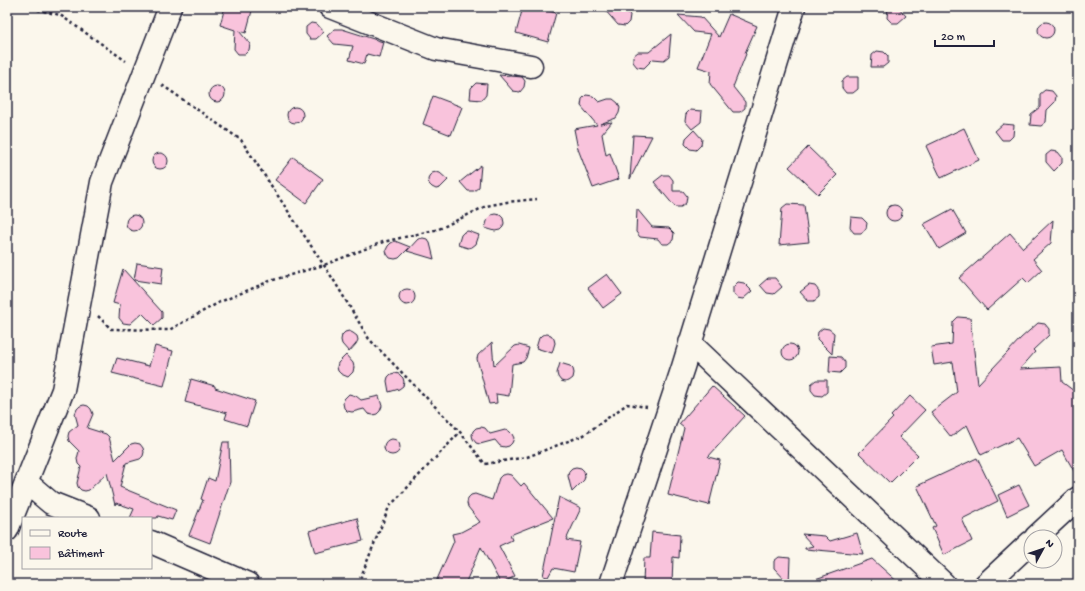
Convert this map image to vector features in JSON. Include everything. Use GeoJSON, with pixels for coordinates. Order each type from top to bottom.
{"type":"FeatureCollection","features":[{"type":"Feature","properties":{"kind":"street"},"geometry":{"type":"LineString","coordinates":[[7,530],[63,390],[102,182],[170,7]]}},
{"type":"Feature","properties":{"kind":"street"},"geometry":{"type":"LineString","coordinates":[[330,7],[436,49],[531,66]]}},
{"type":"Feature","properties":{"kind":"street"},"geometry":{"type":"LineString","coordinates":[[611,584],[669,410],[794,7]]}},
{"type":"Feature","properties":{"kind":"street"},"geometry":{"type":"LineString","coordinates":[[690,343],[944,584]]}},
{"type":"Feature","properties":{"kind":"street"},"geometry":{"type":"LineString","coordinates":[[26,482],[51,503],[87,517]]}},
{"type":"Feature","properties":{"kind":"street"},"geometry":{"type":"LineString","coordinates":[[1045,529],[1078,498]]}},
{"type":"Feature","properties":{"kind":"street"},"geometry":{"type":"LineString","coordinates":[[152,542],[248,584]]}},
{"type":"Feature","properties":{"kind":"street"},"geometry":{"type":"LineString","coordinates":[[986,584],[1023,549]]}},
{"type":"Feature","properties":{"kind":"path"},"geometry":{"type":"LineString","coordinates":[[26,7],[60,15],[241,140],[324,265],[369,339],[460,432],[485,464],[527,458],[584,434],[627,404],[669,410]]}},
{"type":"Feature","properties":{"kind":"path"},"geometry":{"type":"LineString","coordinates":[[80,299],[111,329],[169,330],[220,302],[270,281],[324,265],[383,242],[439,229],[486,206],[537,199]]}},
{"type":"Feature","properties":{"kind":"path"},"geometry":{"type":"LineString","coordinates":[[358,584],[390,507],[460,432]]}},
{"type":"Feature","properties":{"kind":"building"},"geometry":{"type":"Polygon","coordinates":[[[225,7],[253,7],[246,33],[239,31],[250,44],[249,50],[245,54],[238,54],[234,49],[235,30],[220,25],[225,7]]]}},
{"type":"Feature","properties":{"kind":"building"},"geometry":{"type":"Polygon","coordinates":[[[523,7],[535,7],[556,13],[548,42],[516,33],[523,7]]]}},
{"type":"Feature","properties":{"kind":"building"},"geometry":{"type":"Polygon","coordinates":[[[888,7],[899,8],[906,16],[898,23],[892,23],[887,18],[888,7]]]}},
{"type":"Feature","properties":{"kind":"building"},"geometry":{"type":"Polygon","coordinates":[[[604,9],[626,10],[630,15],[629,22],[625,26],[618,25],[604,9]]]}},
{"type":"Feature","properties":{"kind":"building"},"geometry":{"type":"Polygon","coordinates":[[[729,14],[757,26],[745,53],[746,54],[733,87],[745,102],[745,108],[740,112],[733,112],[710,84],[711,71],[698,67],[711,34],[694,32],[678,15],[701,17],[719,37],[729,14]]]}},
{"type":"Feature","properties":{"kind":"building"},"geometry":{"type":"Polygon","coordinates":[[[1046,22],[1052,24],[1054,30],[1052,36],[1046,38],[1040,36],[1038,30],[1040,24],[1046,22]]]}},
{"type":"Feature","properties":{"kind":"building"},"geometry":{"type":"Polygon","coordinates":[[[311,23],[317,24],[324,32],[316,39],[310,39],[306,34],[306,27],[311,23]]]}},
{"type":"Feature","properties":{"kind":"building"},"geometry":{"type":"Polygon","coordinates":[[[335,29],[342,29],[383,42],[379,57],[367,54],[364,64],[349,60],[353,46],[334,44],[327,36],[335,29]]]}},
{"type":"Feature","properties":{"kind":"building"},"geometry":{"type":"Polygon","coordinates":[[[671,34],[669,56],[664,60],[653,59],[644,68],[637,67],[633,62],[633,56],[638,52],[649,52],[671,34]]]}},
{"type":"Feature","properties":{"kind":"building"},"geometry":{"type":"Polygon","coordinates":[[[877,51],[884,52],[888,56],[888,63],[883,67],[871,67],[872,55],[877,51]]]}},
{"type":"Feature","properties":{"kind":"building"},"geometry":{"type":"Polygon","coordinates":[[[499,75],[522,77],[525,81],[524,87],[520,92],[513,91],[499,75]]]}},
{"type":"Feature","properties":{"kind":"building"},"geometry":{"type":"Polygon","coordinates":[[[847,77],[858,77],[858,89],[853,93],[846,93],[842,88],[842,81],[847,77]]]}},
{"type":"Feature","properties":{"kind":"building"},"geometry":{"type":"Polygon","coordinates":[[[476,83],[487,84],[486,95],[482,100],[470,99],[471,88],[476,83]]]}},
{"type":"Feature","properties":{"kind":"building"},"geometry":{"type":"Polygon","coordinates":[[[217,86],[223,88],[225,94],[223,100],[217,102],[211,100],[209,94],[211,88],[217,86]]]}},
{"type":"Feature","properties":{"kind":"building"},"geometry":{"type":"Polygon","coordinates":[[[1045,90],[1052,91],[1056,96],[1055,102],[1047,110],[1046,122],[1041,126],[1030,125],[1031,114],[1040,107],[1040,94],[1045,90]]]}},
{"type":"Feature","properties":{"kind":"building"},"geometry":{"type":"Polygon","coordinates":[[[586,95],[593,96],[599,102],[613,99],[618,103],[620,108],[616,118],[600,124],[612,122],[602,134],[606,155],[610,153],[619,179],[593,188],[578,149],[574,129],[597,125],[581,106],[582,99],[586,95]]]}},
{"type":"Feature","properties":{"kind":"building"},"geometry":{"type":"Polygon","coordinates":[[[433,96],[462,107],[451,135],[423,124],[433,96]]]}},
{"type":"Feature","properties":{"kind":"building"},"geometry":{"type":"Polygon","coordinates":[[[295,107],[301,109],[303,115],[301,121],[295,123],[289,121],[287,115],[289,109],[295,107]]]}},
{"type":"Feature","properties":{"kind":"building"},"geometry":{"type":"Polygon","coordinates":[[[690,110],[702,111],[701,122],[692,129],[685,121],[686,114],[690,110]]]}},
{"type":"Feature","properties":{"kind":"building"},"geometry":{"type":"Polygon","coordinates":[[[1003,124],[1014,125],[1013,136],[1009,140],[1002,140],[995,131],[1003,124]]]}},
{"type":"Feature","properties":{"kind":"building"},"geometry":{"type":"Polygon","coordinates":[[[964,128],[979,160],[941,178],[926,146],[964,128]]]}},
{"type":"Feature","properties":{"kind":"building"},"geometry":{"type":"Polygon","coordinates":[[[694,130],[702,139],[701,145],[696,150],[690,149],[685,144],[686,138],[694,130]]]}},
{"type":"Feature","properties":{"kind":"building"},"geometry":{"type":"Polygon","coordinates":[[[633,135],[652,136],[630,179],[633,135]]]}},
{"type":"Feature","properties":{"kind":"building"},"geometry":{"type":"Polygon","coordinates":[[[808,147],[837,175],[818,194],[789,167],[808,147]]]}},
{"type":"Feature","properties":{"kind":"building"},"geometry":{"type":"Polygon","coordinates":[[[1051,151],[1058,152],[1062,157],[1062,163],[1054,171],[1046,162],[1046,155],[1051,151]]]}},
{"type":"Feature","properties":{"kind":"building"},"geometry":{"type":"Polygon","coordinates":[[[160,153],[166,155],[168,161],[166,167],[160,169],[154,167],[152,161],[154,155],[160,153]]]}},
{"type":"Feature","properties":{"kind":"building"},"geometry":{"type":"Polygon","coordinates":[[[293,157],[323,179],[306,203],[275,180],[293,157]]]}},
{"type":"Feature","properties":{"kind":"building"},"geometry":{"type":"Polygon","coordinates":[[[481,165],[479,187],[474,191],[468,191],[460,182],[481,165]]]}},
{"type":"Feature","properties":{"kind":"building"},"geometry":{"type":"Polygon","coordinates":[[[432,173],[440,173],[448,180],[440,188],[436,189],[429,184],[428,180],[432,173]]]}},
{"type":"Feature","properties":{"kind":"building"},"geometry":{"type":"Polygon","coordinates":[[[663,175],[669,175],[673,180],[673,191],[683,191],[687,196],[686,203],[681,207],[675,207],[654,182],[663,175]]]}},
{"type":"Feature","properties":{"kind":"building"},"geometry":{"type":"Polygon","coordinates":[[[787,204],[804,205],[809,242],[779,245],[782,208],[787,204]]]}},
{"type":"Feature","properties":{"kind":"building"},"geometry":{"type":"Polygon","coordinates":[[[894,205],[900,207],[902,213],[900,219],[894,221],[888,219],[886,213],[888,207],[894,205]]]}},
{"type":"Feature","properties":{"kind":"building"},"geometry":{"type":"Polygon","coordinates":[[[637,209],[652,227],[669,228],[674,233],[673,240],[668,244],[662,244],[658,239],[640,237],[636,232],[637,209]]]}},
{"type":"Feature","properties":{"kind":"building"},"geometry":{"type":"Polygon","coordinates":[[[952,209],[966,233],[939,249],[924,224],[952,209]]]}},
{"type":"Feature","properties":{"kind":"building"},"geometry":{"type":"Polygon","coordinates":[[[495,214],[500,215],[503,218],[503,227],[500,230],[495,231],[485,228],[488,218],[495,214]]]}},
{"type":"Feature","properties":{"kind":"building"},"geometry":{"type":"Polygon","coordinates":[[[134,215],[140,217],[142,223],[140,229],[134,231],[128,229],[126,223],[128,217],[134,215]]]}},
{"type":"Feature","properties":{"kind":"building"},"geometry":{"type":"Polygon","coordinates":[[[851,217],[862,218],[867,223],[866,229],[861,233],[854,233],[850,228],[851,217]]]}},
{"type":"Feature","properties":{"kind":"building"},"geometry":{"type":"Polygon","coordinates":[[[1053,220],[1051,243],[1033,259],[1042,270],[1028,283],[1023,278],[987,310],[959,278],[1010,233],[1023,248],[1053,220]]]}},
{"type":"Feature","properties":{"kind":"building"},"geometry":{"type":"Polygon","coordinates":[[[468,231],[479,235],[476,244],[468,248],[458,245],[461,235],[468,231]]]}},
{"type":"Feature","properties":{"kind":"building"},"geometry":{"type":"Polygon","coordinates":[[[418,239],[427,239],[430,243],[434,259],[407,251],[418,239]]]}},
{"type":"Feature","properties":{"kind":"building"},"geometry":{"type":"Polygon","coordinates":[[[395,241],[410,247],[399,258],[395,259],[390,258],[386,250],[391,243],[395,241]]]}},
{"type":"Feature","properties":{"kind":"building"},"geometry":{"type":"Polygon","coordinates":[[[137,263],[163,267],[161,284],[134,280],[137,263]]]}},
{"type":"Feature","properties":{"kind":"building"},"geometry":{"type":"Polygon","coordinates":[[[123,269],[162,312],[162,318],[154,325],[142,313],[130,324],[123,323],[119,318],[120,305],[113,303],[123,269]]]}},
{"type":"Feature","properties":{"kind":"building"},"geometry":{"type":"Polygon","coordinates":[[[607,274],[622,294],[603,308],[588,288],[607,274]]]}},
{"type":"Feature","properties":{"kind":"building"},"geometry":{"type":"Polygon","coordinates":[[[768,278],[775,278],[782,287],[774,294],[767,293],[760,285],[768,278]]]}},
{"type":"Feature","properties":{"kind":"building"},"geometry":{"type":"Polygon","coordinates":[[[738,282],[744,283],[752,291],[743,299],[737,298],[733,293],[733,287],[738,282]]]}},
{"type":"Feature","properties":{"kind":"building"},"geometry":{"type":"Polygon","coordinates":[[[809,285],[815,286],[819,291],[819,297],[814,301],[808,301],[800,292],[809,285]]]}},
{"type":"Feature","properties":{"kind":"building"},"geometry":{"type":"Polygon","coordinates":[[[404,289],[410,289],[415,294],[413,303],[410,305],[404,305],[399,300],[399,294],[404,289]]]}},
{"type":"Feature","properties":{"kind":"building"},"geometry":{"type":"Polygon","coordinates":[[[958,317],[970,318],[978,384],[1021,338],[1038,323],[1045,324],[1049,329],[1049,335],[1033,350],[1035,352],[1020,369],[1061,367],[1062,382],[1078,394],[1078,478],[1062,450],[1034,466],[1017,438],[981,455],[967,425],[951,437],[931,412],[957,392],[953,362],[934,365],[931,347],[952,344],[953,322],[958,317]]]}},
{"type":"Feature","properties":{"kind":"building"},"geometry":{"type":"Polygon","coordinates":[[[823,328],[829,329],[834,333],[832,354],[817,339],[818,332],[823,328]]]}},
{"type":"Feature","properties":{"kind":"building"},"geometry":{"type":"Polygon","coordinates":[[[349,331],[357,336],[358,340],[349,352],[342,344],[341,340],[342,335],[349,331]]]}},
{"type":"Feature","properties":{"kind":"building"},"geometry":{"type":"Polygon","coordinates":[[[542,335],[551,335],[554,339],[555,343],[552,353],[536,348],[539,338],[542,335]]]}},
{"type":"Feature","properties":{"kind":"building"},"geometry":{"type":"Polygon","coordinates":[[[492,342],[494,366],[515,346],[519,345],[529,348],[523,362],[512,364],[509,396],[496,394],[497,403],[489,404],[477,359],[478,355],[492,342]]]}},
{"type":"Feature","properties":{"kind":"building"},"geometry":{"type":"Polygon","coordinates":[[[790,344],[796,346],[798,352],[796,358],[790,360],[784,358],[782,352],[784,346],[790,344]]]}},
{"type":"Feature","properties":{"kind":"building"},"geometry":{"type":"Polygon","coordinates":[[[155,346],[173,351],[164,386],[112,373],[117,358],[149,366],[155,346]]]}},
{"type":"Feature","properties":{"kind":"building"},"geometry":{"type":"Polygon","coordinates":[[[346,355],[353,363],[354,367],[353,372],[348,377],[341,374],[337,367],[338,363],[346,355]]]}},
{"type":"Feature","properties":{"kind":"building"},"geometry":{"type":"Polygon","coordinates":[[[830,356],[841,357],[845,362],[845,368],[840,373],[829,372],[830,356]]]}},
{"type":"Feature","properties":{"kind":"building"},"geometry":{"type":"Polygon","coordinates":[[[560,363],[570,366],[573,369],[573,378],[569,381],[561,381],[558,377],[557,373],[560,363]]]}},
{"type":"Feature","properties":{"kind":"building"},"geometry":{"type":"Polygon","coordinates":[[[395,373],[399,374],[403,378],[403,386],[389,392],[387,381],[388,377],[395,373]]]}},
{"type":"Feature","properties":{"kind":"building"},"geometry":{"type":"Polygon","coordinates":[[[191,379],[255,401],[247,426],[225,419],[227,413],[185,402],[191,379]]]}},
{"type":"Feature","properties":{"kind":"building"},"geometry":{"type":"Polygon","coordinates":[[[816,380],[827,380],[827,392],[822,396],[815,395],[811,390],[811,384],[816,380]]]}},
{"type":"Feature","properties":{"kind":"building"},"geometry":{"type":"Polygon","coordinates":[[[712,386],[745,416],[708,457],[720,460],[709,505],[668,495],[684,428],[679,424],[712,386]]]}},
{"type":"Feature","properties":{"kind":"building"},"geometry":{"type":"Polygon","coordinates":[[[349,394],[356,396],[361,400],[379,396],[382,406],[380,411],[373,415],[368,414],[364,409],[352,412],[347,411],[344,408],[343,403],[344,399],[349,394]]]}},
{"type":"Feature","properties":{"kind":"building"},"geometry":{"type":"Polygon","coordinates":[[[910,396],[925,410],[899,437],[918,455],[890,483],[859,453],[893,418],[891,416],[910,396]]]}},
{"type":"Feature","properties":{"kind":"building"},"geometry":{"type":"Polygon","coordinates":[[[80,406],[88,406],[91,409],[93,414],[87,428],[106,434],[109,437],[115,460],[131,444],[140,444],[144,452],[143,456],[140,459],[126,463],[120,487],[176,510],[172,520],[158,516],[157,518],[130,517],[134,509],[116,503],[115,505],[107,473],[89,490],[81,490],[78,487],[77,483],[81,467],[78,464],[77,459],[79,451],[69,441],[68,436],[69,432],[78,425],[75,414],[80,406]]]}},
{"type":"Feature","properties":{"kind":"building"},"geometry":{"type":"Polygon","coordinates":[[[476,428],[485,428],[490,434],[505,430],[509,431],[514,438],[512,443],[505,447],[500,446],[495,440],[480,444],[476,443],[472,435],[473,431],[476,428]]]}},
{"type":"Feature","properties":{"kind":"building"},"geometry":{"type":"Polygon","coordinates":[[[389,439],[395,439],[400,444],[398,453],[395,455],[389,455],[384,450],[384,444],[389,439]]]}},
{"type":"Feature","properties":{"kind":"building"},"geometry":{"type":"Polygon","coordinates":[[[223,442],[229,442],[230,482],[210,543],[189,535],[203,500],[201,499],[208,478],[215,481],[223,442]]]}},
{"type":"Feature","properties":{"kind":"building"},"geometry":{"type":"Polygon","coordinates":[[[977,458],[998,501],[962,519],[972,541],[944,555],[932,528],[936,526],[917,486],[977,458]]]}},
{"type":"Feature","properties":{"kind":"building"},"geometry":{"type":"Polygon","coordinates":[[[576,467],[581,468],[584,471],[585,476],[584,480],[572,492],[568,476],[569,471],[576,467]]]}},
{"type":"Feature","properties":{"kind":"building"},"geometry":{"type":"Polygon","coordinates":[[[502,475],[511,475],[521,486],[524,483],[553,518],[510,535],[512,540],[499,546],[515,576],[501,584],[481,547],[465,584],[435,584],[454,541],[452,534],[461,532],[480,522],[468,507],[468,498],[475,494],[492,500],[499,478],[502,475]]]}},
{"type":"Feature","properties":{"kind":"building"},"geometry":{"type":"Polygon","coordinates":[[[1019,485],[1029,505],[1007,516],[998,495],[1019,485]]]}},
{"type":"Feature","properties":{"kind":"building"},"geometry":{"type":"Polygon","coordinates":[[[559,497],[581,508],[566,540],[580,542],[574,572],[553,568],[548,577],[543,576],[559,497]]]}},
{"type":"Feature","properties":{"kind":"building"},"geometry":{"type":"Polygon","coordinates":[[[357,518],[363,541],[315,553],[309,531],[357,518]]]}},
{"type":"Feature","properties":{"kind":"building"},"geometry":{"type":"Polygon","coordinates":[[[652,532],[680,535],[679,558],[673,557],[672,584],[643,584],[644,558],[650,558],[652,532]]]}},
{"type":"Feature","properties":{"kind":"building"},"geometry":{"type":"Polygon","coordinates":[[[857,533],[863,554],[805,549],[813,546],[802,534],[825,536],[830,541],[857,533]]]}},
{"type":"Feature","properties":{"kind":"building"},"geometry":{"type":"Polygon","coordinates":[[[779,557],[790,558],[789,584],[774,568],[774,561],[779,557]]]}},
{"type":"Feature","properties":{"kind":"building"},"geometry":{"type":"Polygon","coordinates":[[[872,559],[900,584],[808,584],[807,582],[872,559]]]}}]}
